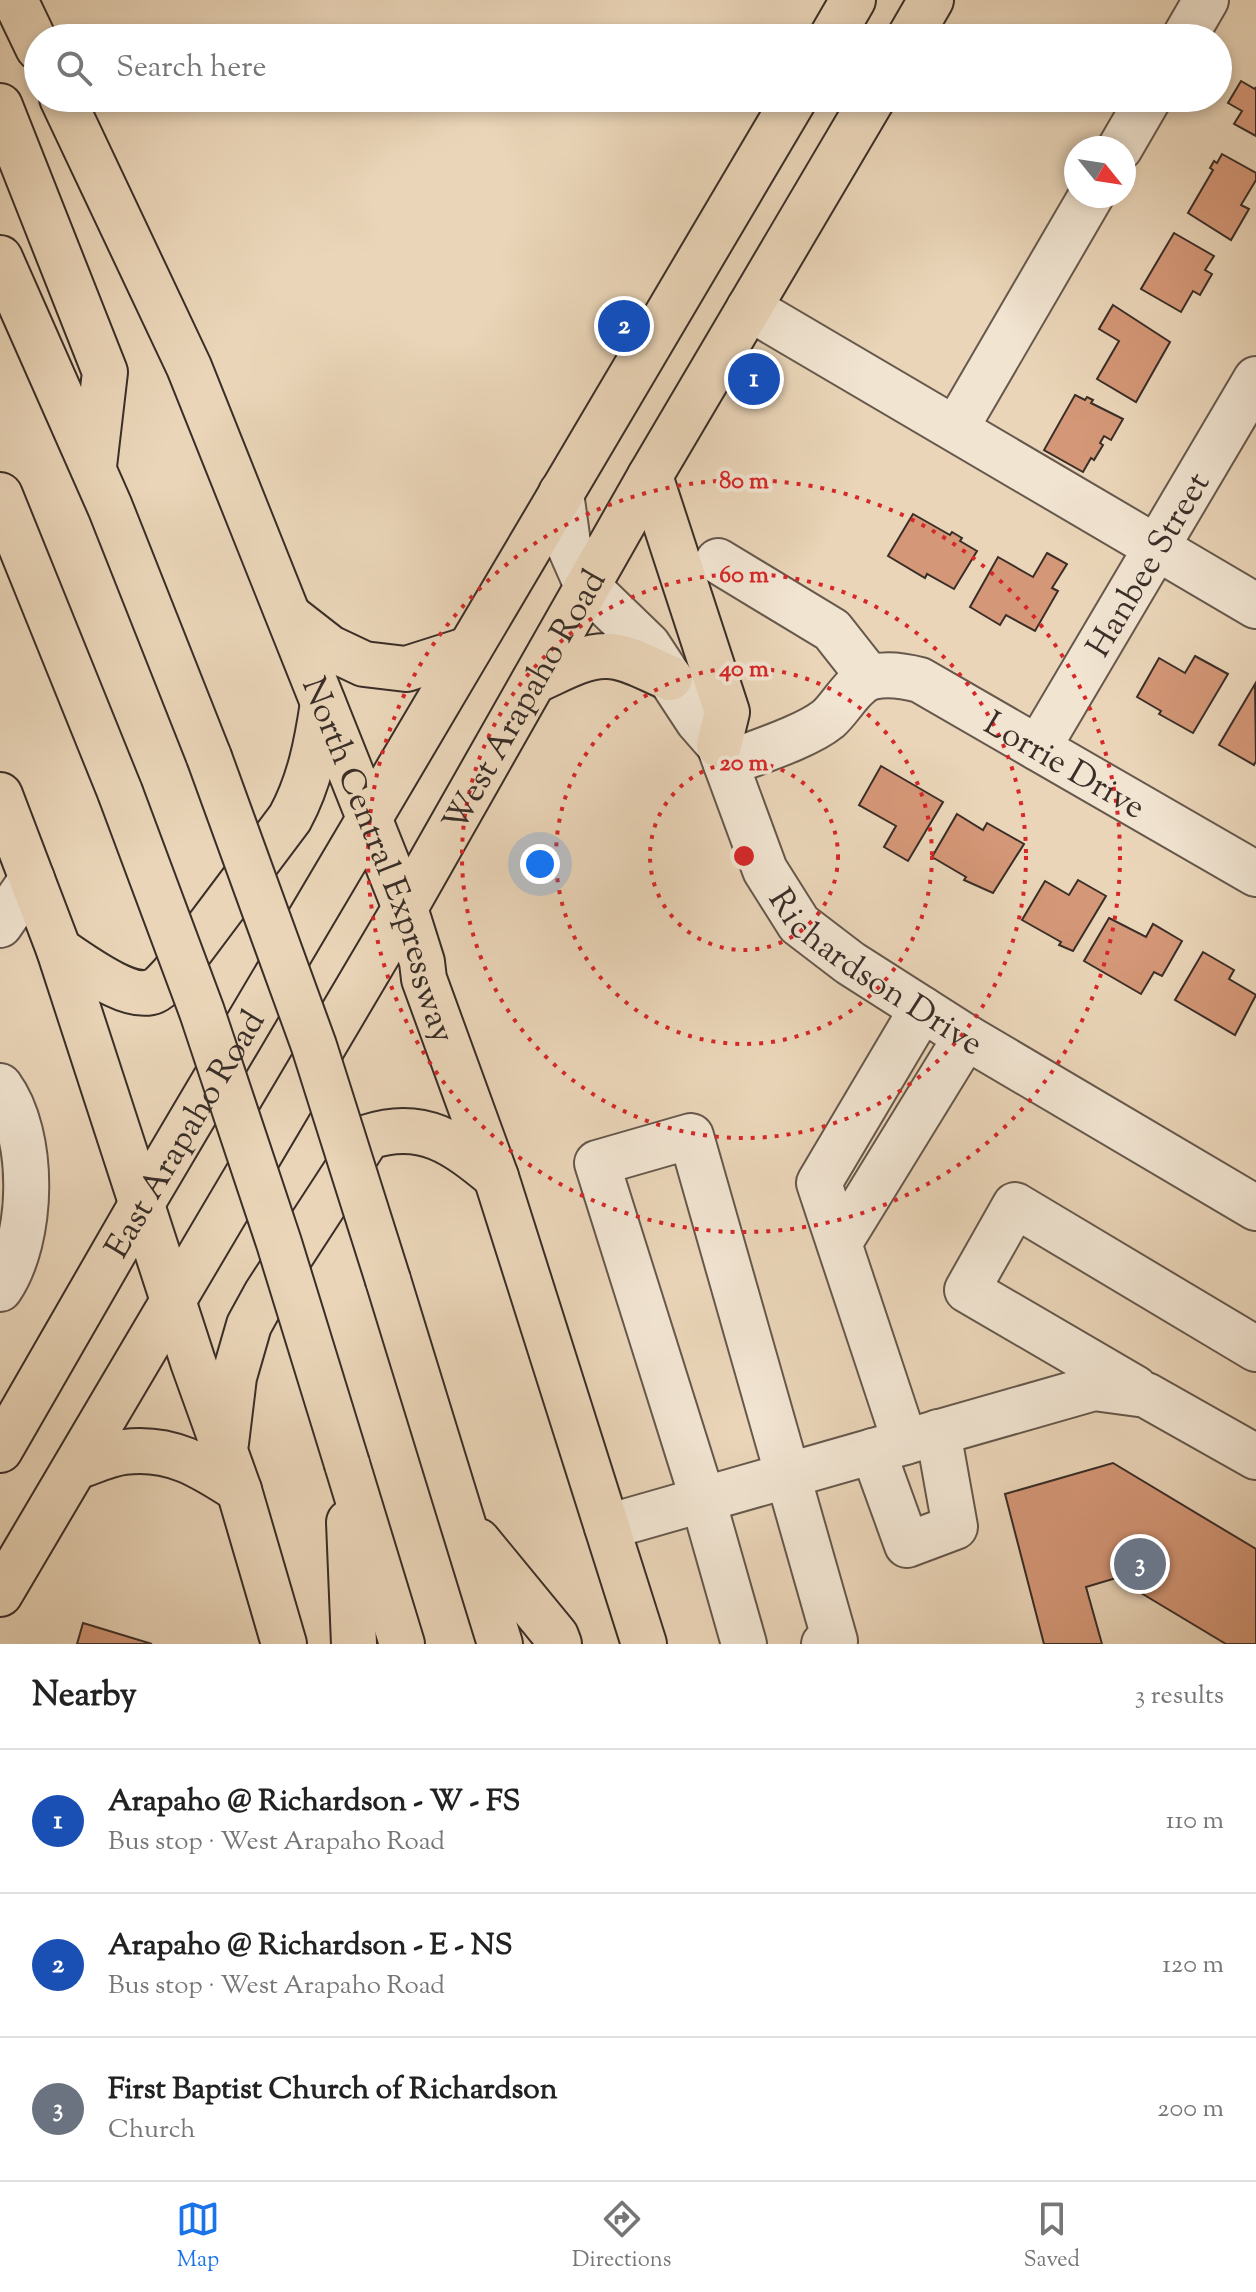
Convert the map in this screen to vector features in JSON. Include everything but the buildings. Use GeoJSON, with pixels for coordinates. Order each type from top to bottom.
{"type":"FeatureCollection","features":[{"type":"Feature","properties":{"kind":"main road"},"geometry":{"type":"LineString","coordinates":[[15,0],[26,24]]}},
{"type":"Feature","properties":{"kind":"main road"},"geometry":{"type":"LineString","coordinates":[[839,24],[853,0]]}},
{"type":"Feature","properties":{"kind":"main road"},"geometry":{"type":"LineString","coordinates":[[917,24],[931,0]]}},
{"type":"Feature","properties":{"kind":"main road"},"geometry":{"type":"LineString","coordinates":[[0,106],[105,372],[93,469]]}},
{"type":"Feature","properties":{"kind":"main road","name":"North Central Expressway"},"geometry":{"type":"LineString","coordinates":[[69,112],[189,367],[405,908],[422,962],[424,979],[496,1177],[644,1644]]}},
{"type":"Feature","properties":{"kind":"main road","name":"West Arapaho Road"},"geometry":{"type":"LineString","coordinates":[[369,819],[787,112]]}},
{"type":"Feature","properties":{"kind":"main road","name":"West Arapaho Road"},"geometry":{"type":"LineString","coordinates":[[174,1303],[405,908],[650,476],[865,112]]}},
{"type":"Feature","properties":{"kind":"main road"},"geometry":{"type":"LineString","coordinates":[[0,258],[93,469],[209,757],[314,1046],[500,1644]]}},
{"type":"Feature","properties":{"kind":"main road"},"geometry":{"type":"LineString","coordinates":[[650,476],[727,712],[723,755]]}},
{"type":"Feature","properties":{"kind":"main road"},"geometry":{"type":"LineString","coordinates":[[0,495],[120,792],[202,1012],[279,1243],[402,1644]]}},
{"type":"Feature","properties":{"kind":"main road"},"geometry":{"type":"LineString","coordinates":[[288,615],[330,648],[364,664],[406,669],[469,649]]}},
{"type":"Feature","properties":{"kind":"main road"},"geometry":{"type":"LineString","coordinates":[[534,681],[581,661],[605,656],[625,660],[670,678]]}},
{"type":"Feature","properties":{"kind":"main road"},"geometry":{"type":"LineString","coordinates":[[59,950],[124,989],[140,994],[156,991],[173,974],[290,818],[301,798],[315,754],[323,703]]}},
{"type":"Feature","properties":{"kind":"main road"},"geometry":{"type":"LineString","coordinates":[[0,795],[59,950],[141,1205],[232,1470],[284,1644]]}},
{"type":"Feature","properties":{"kind":"main road","name":"East Arapaho Road"},"geometry":{"type":"LineString","coordinates":[[0,1450],[369,819]]}},
{"type":"Feature","properties":{"kind":"main road"},"geometry":{"type":"LineString","coordinates":[[232,1470],[234,1377],[249,1325],[368,1137],[386,1131],[433,1135],[465,1152],[496,1177]]}},
{"type":"Feature","properties":{"kind":"main road"},"geometry":{"type":"LineString","coordinates":[[0,1594],[174,1303]]}},
{"type":"Feature","properties":{"kind":"main road"},"geometry":{"type":"LineString","coordinates":[[76,1467],[123,1452],[161,1452],[232,1470]]}},
{"type":"Feature","properties":{"kind":"main road"},"geometry":{"type":"LineString","coordinates":[[347,1464],[354,1644]]}},
{"type":"Feature","properties":{"kind":"main road"},"geometry":{"type":"LineString","coordinates":[[464,1524],[556,1636],[559,1644]]}},
{"type":"Feature","properties":{"kind":"street"},"geometry":{"type":"LineString","coordinates":[[1192,24],[1206,0]]}},
{"type":"Feature","properties":{"kind":"street"},"geometry":{"type":"LineString","coordinates":[[1127,136],[1141,112]]}},
{"type":"Feature","properties":{"kind":"street"},"geometry":{"type":"LineString","coordinates":[[956,428],[1084,208]]}},
{"type":"Feature","properties":{"kind":"street"},"geometry":{"type":"LineString","coordinates":[[749,308],[1256,606]]}},
{"type":"Feature","properties":{"kind":"street","name":"Hanbee Street"},"geometry":{"type":"LineString","coordinates":[[1038,748],[1256,379]]}},
{"type":"Feature","properties":{"kind":"street","name":"Richardson Drive"},"geometry":{"type":"LineString","coordinates":[[561,493],[568,543],[587,586],[648,645],[723,755],[765,870],[799,924],[850,963],[966,1037],[1256,1208]]}},
{"type":"Feature","properties":{"kind":"street"},"geometry":{"type":"LineString","coordinates":[[718,561],[832,630],[869,677],[827,720],[787,741],[723,755]]}},
{"type":"Feature","properties":{"kind":"street","name":"Lorrie Drive"},"geometry":{"type":"LineString","coordinates":[[869,677],[901,674],[920,680],[1256,874]]}},
{"type":"Feature","properties":{"kind":"street"},"geometry":{"type":"LineString","coordinates":[[0,925],[32,879]]}},
{"type":"Feature","properties":{"kind":"street"},"geometry":{"type":"LineString","coordinates":[[905,1442],[819,1183],[922,1009]]}},
{"type":"Feature","properties":{"kind":"street"},"geometry":{"type":"LineString","coordinates":[[840,1242],[966,1037]]}},
{"type":"Feature","properties":{"kind":"street"},"geometry":{"type":"LineString","coordinates":[[0,1086],[11,1101],[25,1154],[26,1183],[17,1259],[0,1289]]}},
{"type":"Feature","properties":{"kind":"street"},"geometry":{"type":"LineString","coordinates":[[744,1644],[703,1500],[597,1163],[691,1136],[835,1641],[824,1644]]}},
{"type":"Feature","properties":{"kind":"street"},"geometry":{"type":"LineString","coordinates":[[1256,1349],[1015,1205],[967,1290],[1256,1457]]}},
{"type":"Feature","properties":{"kind":"street"},"geometry":{"type":"LineString","coordinates":[[607,1527],[1094,1388],[1146,1395]]}},
{"type":"Feature","properties":{"kind":"place","name":"Arapaho @ Richardson - E - NS"},"geometry":{"type":"Point","coordinates":[624,326]}},
{"type":"Feature","properties":{"kind":"place","name":"Arapaho @ Richardson - W - FS"},"geometry":{"type":"Point","coordinates":[754,379]}},
{"type":"Feature","properties":{"kind":"place","name":"First Baptist Church of Richardson"},"geometry":{"type":"Point","coordinates":[1140,1564]}}]}
